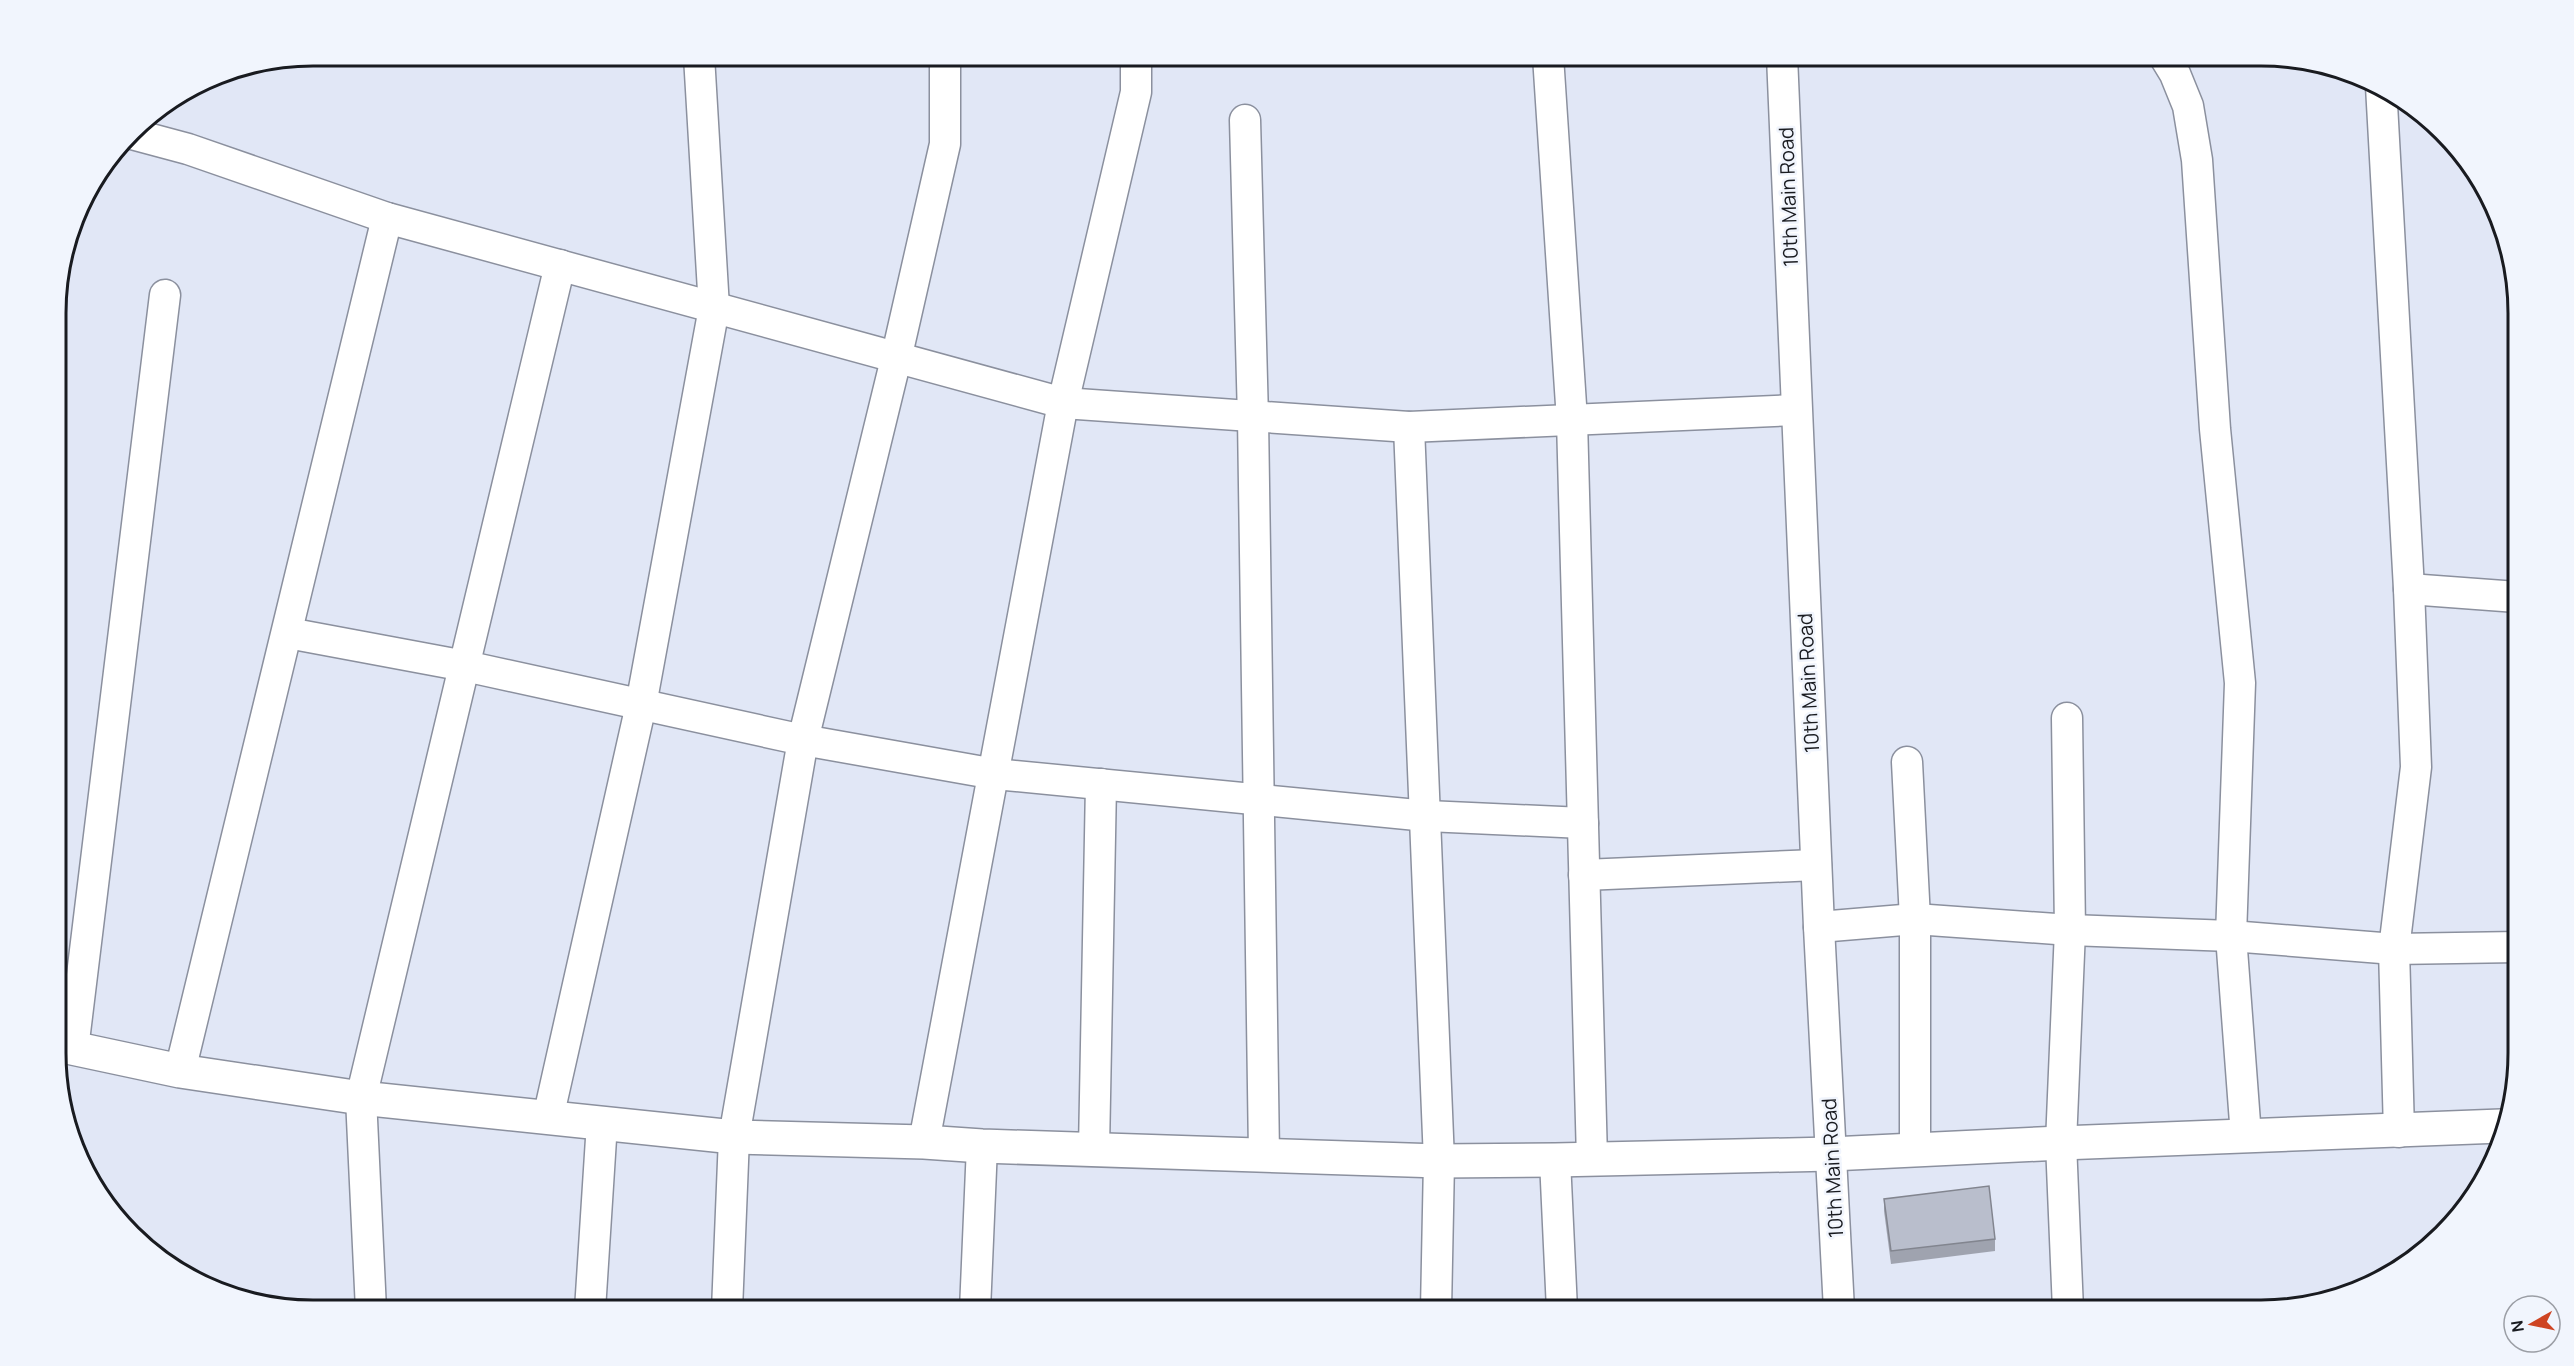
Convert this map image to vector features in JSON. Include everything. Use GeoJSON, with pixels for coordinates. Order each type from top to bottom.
{"type":"FeatureCollection","features":[{"type":"Feature","properties":{"kind":"street"},"geometry":{"type":"LineString","coordinates":[[548,1118],[641,705],[714,308],[700,66]]}},
{"type":"Feature","properties":{"kind":"street"},"geometry":{"type":"LineString","coordinates":[[727,1300],[734,1137],[803,741],[896,359],[945,144],[945,66]]}},
{"type":"Feature","properties":{"kind":"street"},"geometry":{"type":"LineString","coordinates":[[924,1142],[1063,403],[1136,92],[1136,66]]}},
{"type":"Feature","properties":{"kind":"street"},"geometry":{"type":"LineString","coordinates":[[1549,66],[1572,420],[1592,1159]]}},
{"type":"Feature","properties":{"kind":"street","name":"10th Main Road"},"geometry":{"type":"LineString","coordinates":[[1782,66],[1816,865],[1838,1300]]}},
{"type":"Feature","properties":{"kind":"street"},"geometry":{"type":"LineString","coordinates":[[2170,66],[2188,106],[2197,160],[2215,429],[2240,683],[2231,936],[2246,1136]]}},
{"type":"Feature","properties":{"kind":"street"},"geometry":{"type":"LineString","coordinates":[[2382,97],[2409,589],[2416,767],[2394,949],[2399,1132]]}},
{"type":"Feature","properties":{"kind":"street"},"geometry":{"type":"LineString","coordinates":[[1245,120],[1253,418],[1264,1154]]}},
{"type":"Feature","properties":{"kind":"street"},"geometry":{"type":"LineString","coordinates":[[140,136],[188,149],[387,218],[1063,403],[1253,418],[1409,427],[1796,410]]}},
{"type":"Feature","properties":{"kind":"street"},"geometry":{"type":"LineString","coordinates":[[180,1071],[387,218]]}},
{"type":"Feature","properties":{"kind":"street"},"geometry":{"type":"LineString","coordinates":[[370,1300],[361,1098],[560,265]]}},
{"type":"Feature","properties":{"kind":"street"},"geometry":{"type":"LineString","coordinates":[[66,1039],[165,295]]}},
{"type":"Feature","properties":{"kind":"street"},"geometry":{"type":"LineString","coordinates":[[1409,427],[1427,816],[1439,1161],[1436,1300]]}},
{"type":"Feature","properties":{"kind":"street"},"geometry":{"type":"LineString","coordinates":[[2409,589],[2508,596]]}},
{"type":"Feature","properties":{"kind":"street"},"geometry":{"type":"LineString","coordinates":[[288,633],[465,666],[803,741],[995,774],[1427,816],[1582,823]]}},
{"type":"Feature","properties":{"kind":"street"},"geometry":{"type":"LineString","coordinates":[[2067,718],[2070,930],[2061,1143],[2068,1300]]}},
{"type":"Feature","properties":{"kind":"street"},"geometry":{"type":"LineString","coordinates":[[1907,762],[1915,920],[1915,1149]]}},
{"type":"Feature","properties":{"kind":"street"},"geometry":{"type":"LineString","coordinates":[[1094,1149],[1101,784]]}},
{"type":"Feature","properties":{"kind":"street"},"geometry":{"type":"LineString","coordinates":[[1584,875],[1816,865]]}},
{"type":"Feature","properties":{"kind":"street"},"geometry":{"type":"LineString","coordinates":[[1819,927],[1915,920],[2070,930],[2231,936],[2394,949],[2508,947]]}},
{"type":"Feature","properties":{"kind":"street"},"geometry":{"type":"LineString","coordinates":[[66,1047],[180,1071],[361,1098],[734,1137],[1439,1161],[1831,1154],[2497,1126]]}},
{"type":"Feature","properties":{"kind":"street"},"geometry":{"type":"LineString","coordinates":[[591,1300],[602,1124]]}},
{"type":"Feature","properties":{"kind":"street"},"geometry":{"type":"LineString","coordinates":[[975,1300],[982,1146]]}},
{"type":"Feature","properties":{"kind":"street"},"geometry":{"type":"LineString","coordinates":[[1555,1160],[1562,1300]]}},
{"type":"Feature","properties":{"kind":"building"},"geometry":{"type":"Polygon","coordinates":[[[1989,1186],[1995,1239],[1891,1251],[1884,1199],[1989,1186]]]}}]}
